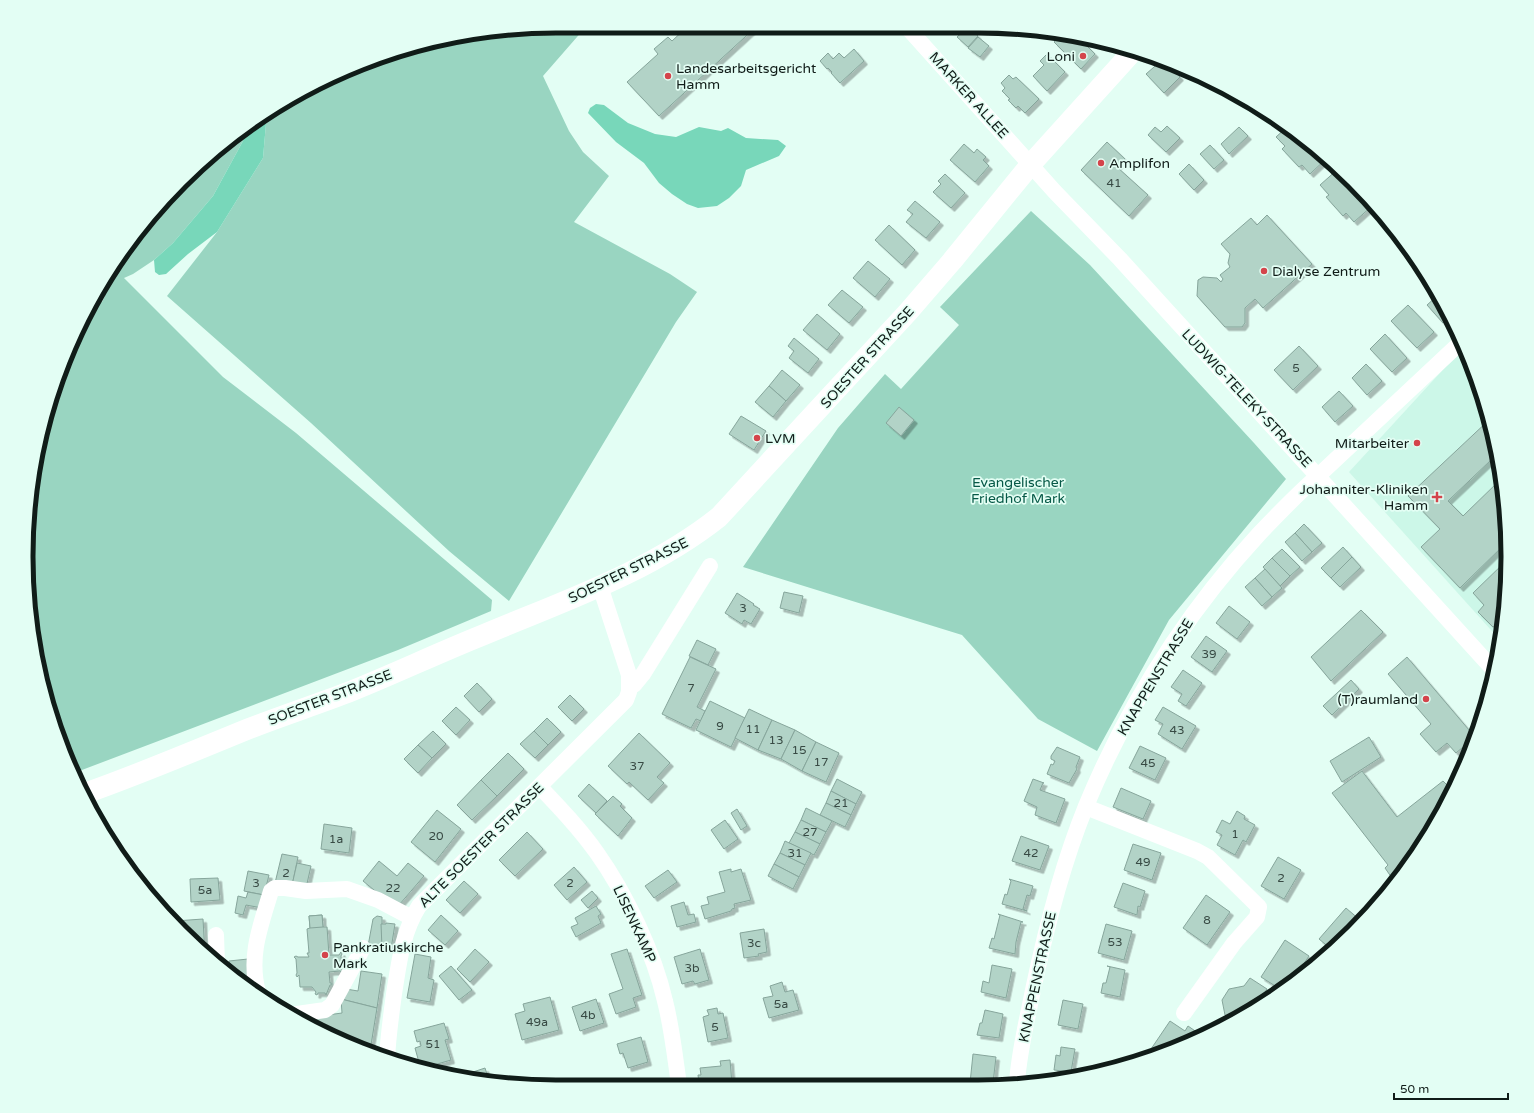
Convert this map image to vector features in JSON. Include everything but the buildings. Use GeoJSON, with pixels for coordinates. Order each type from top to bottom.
{"type":"FeatureCollection","features":[{"type":"Feature","properties":{"kind":"main road","name":"SOESTER STRASSE"},"geometry":{"type":"LineString","coordinates":[[89,792],[251,728],[350,692],[600,586],[668,553],[698,534],[719,517],[912,307],[952,261],[1031,164],[1129,56]]}},
{"type":"Feature","properties":{"kind":"street","name":"MARKER ALLEE"},"geometry":{"type":"LineString","coordinates":[[912,33],[1031,164]]}},
{"type":"Feature","properties":{"kind":"street","name":"LUDWIG-TELEKY-STRASSE"},"geometry":{"type":"LineString","coordinates":[[1031,164],[1055,192],[1120,259],[1490,665]]}},
{"type":"Feature","properties":{"kind":"street","name":"KNAPPENSTRASSE"},"geometry":{"type":"LineString","coordinates":[[1017,1079],[1018,1066],[1050,914],[1086,807],[1107,760],[1141,696],[1182,629],[1234,561],[1298,493],[1457,346]]}},
{"type":"Feature","properties":{"kind":"street","name":"ALTE SOESTER STRASSE"},"geometry":{"type":"LineString","coordinates":[[387,1052],[400,956],[405,935],[419,906],[626,700],[630,685],[634,684],[644,674],[710,566]]}},
{"type":"Feature","properties":{"kind":"street"},"geometry":{"type":"LineString","coordinates":[[600,586],[629,675],[630,685]]}},
{"type":"Feature","properties":{"kind":"street","name":"LISENKAMP"},"geometry":{"type":"LineString","coordinates":[[540,786],[574,823],[622,892],[651,955],[665,1001],[678,1080]]}},
{"type":"Feature","properties":{"kind":"street"},"geometry":{"type":"LineString","coordinates":[[1086,807],[1197,851],[1208,857],[1259,906],[1257,917],[1234,942],[1184,1013]]}},
{"type":"Feature","properties":{"kind":"street"},"geometry":{"type":"LineString","coordinates":[[257,986],[254,958],[256,938],[271,891],[275,888],[306,891],[347,889],[378,900],[412,918]]}},
{"type":"Feature","properties":{"kind":"street"},"geometry":{"type":"LineString","coordinates":[[216,935],[217,955]]}},
{"type":"Feature","properties":{"kind":"street"},"geometry":{"type":"LineString","coordinates":[[301,1013],[325,1010],[332,1006],[363,948]]}},
{"type":"Feature","properties":{"kind":"shaded area"},"geometry":{"type":"Polygon","coordinates":[[[596,104],[604,105],[628,123],[655,134],[676,137],[699,127],[721,131],[728,128],[746,138],[778,140],[786,146],[779,156],[746,170],[741,186],[729,198],[717,206],[698,208],[687,204],[672,194],[659,183],[644,163],[616,142],[588,113],[590,108],[596,104]]]}},
{"type":"Feature","properties":{"kind":"shaded area"},"geometry":{"type":"Polygon","coordinates":[[[266,121],[263,158],[217,232],[188,254],[166,274],[159,275],[155,272],[154,260],[173,243],[213,196],[243,141],[243,137],[266,121]]]}},
{"type":"Feature","properties":{"kind":"shaded area","name":"Johanniter-Kliniken Hamm"},"geometry":{"type":"Polygon","coordinates":[[[1459,352],[1473,388],[1483,421],[1497,488],[1501,556],[1500,591],[1495,635],[1349,472],[1459,352]]]}},
{"type":"Feature","properties":{"kind":"green space"},"geometry":{"type":"Polygon","coordinates":[[[581,33],[543,76],[569,131],[583,152],[609,176],[574,222],[670,274],[697,292],[676,322],[509,601],[449,551],[311,423],[167,296],[217,232],[263,158],[266,121],[325,87],[356,73],[388,61],[454,43],[488,37],[522,34],[581,33]]]}},
{"type":"Feature","properties":{"kind":"green space"},"geometry":{"type":"Polygon","coordinates":[[[243,137],[243,141],[213,196],[173,243],[154,260],[133,274],[124,278],[223,377],[296,433],[492,600],[491,611],[398,650],[79,771],[61,725],[43,659],[37,625],[34,591],[34,522],[37,488],[43,454],[61,388],[87,325],[99,303],[102,302],[105,296],[104,294],[121,266],[163,211],[186,186],[211,163],[243,137]]]}},
{"type":"Feature","properties":{"kind":"green space","name":"Evangelischer Friedhof Mark"},"geometry":{"type":"Polygon","coordinates":[[[1031,211],[1090,265],[1286,479],[1169,620],[1097,751],[1038,719],[962,635],[743,567],[838,428],[885,374],[901,389],[959,325],[940,307],[1031,211]]]}},
{"type":"Feature","properties":{"kind":"place","name":"Loni"},"geometry":{"type":"Point","coordinates":[1083,56]}},
{"type":"Feature","properties":{"kind":"place","name":"Landesarbeitsgericht Hamm"},"geometry":{"type":"Point","coordinates":[668,76]}},
{"type":"Feature","properties":{"kind":"place","name":"Amplifon"},"geometry":{"type":"Point","coordinates":[1101,163]}},
{"type":"Feature","properties":{"kind":"place","name":"Dialyse Zentrum"},"geometry":{"type":"Point","coordinates":[1264,271]}},
{"type":"Feature","properties":{"kind":"place","name":"LVM"},"geometry":{"type":"Point","coordinates":[757,438]}},
{"type":"Feature","properties":{"kind":"place","name":"Mitarbeiter"},"geometry":{"type":"Point","coordinates":[1417,443]}},
{"type":"Feature","properties":{"kind":"place","name":"Johanniter-Kliniken Hamm"},"geometry":{"type":"Point","coordinates":[1437,497]}},
{"type":"Feature","properties":{"kind":"place","name":"(T)raumland"},"geometry":{"type":"Point","coordinates":[1426,699]}},
{"type":"Feature","properties":{"kind":"place","name":"Pankratiuskirche Mark"},"geometry":{"type":"Point","coordinates":[325,955]}}]}
